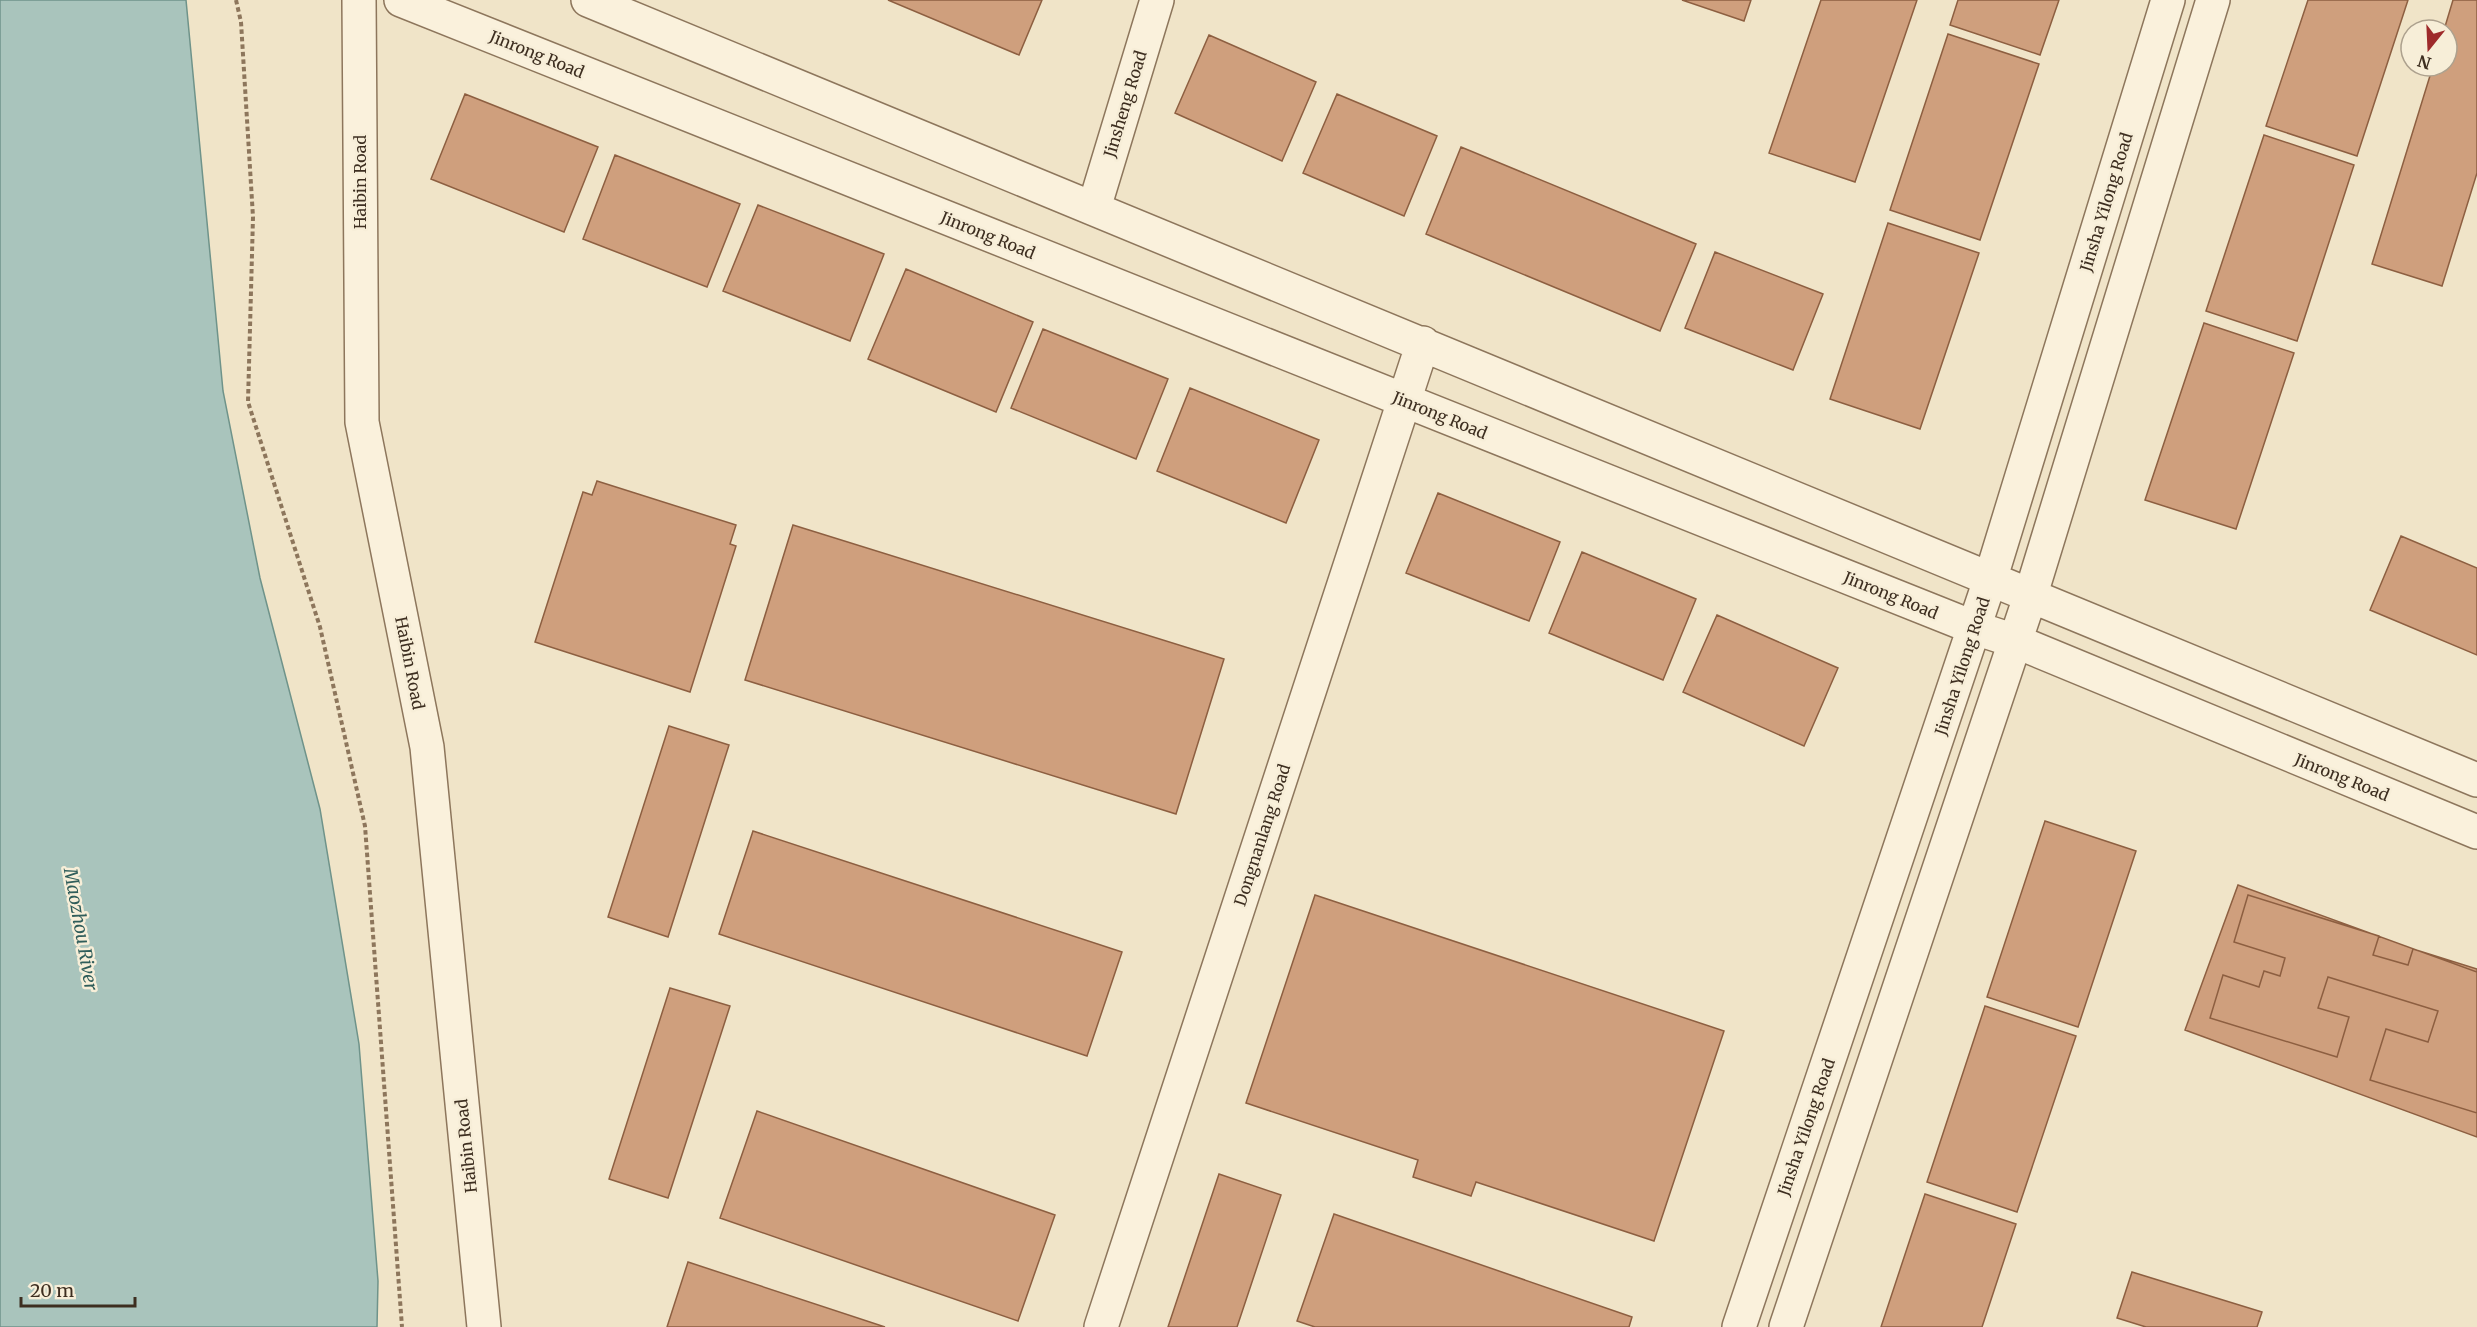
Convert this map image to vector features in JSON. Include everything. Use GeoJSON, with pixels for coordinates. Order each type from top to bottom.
{"type":"FeatureCollection","features":[{"type":"Feature","properties":{"kind":"street","name":"Haibin Road"},"geometry":{"type":"LineString","coordinates":[[359,0],[362,422],[427,747],[484,1327]]}},
{"type":"Feature","properties":{"kind":"street","name":"Jinrong Road"},"geometry":{"type":"LineString","coordinates":[[401,0],[1975,628],[2015,641],[2477,832]]}},
{"type":"Feature","properties":{"kind":"street"},"geometry":{"type":"LineString","coordinates":[[588,0],[2477,780]]}},
{"type":"Feature","properties":{"kind":"street","name":"Jinsheng Road"},"geometry":{"type":"LineString","coordinates":[[1094,208],[1157,0]]}},
{"type":"Feature","properties":{"kind":"street","name":"Jinsha Yilong Road"},"geometry":{"type":"LineString","coordinates":[[1739,1327],[1975,628],[2168,0]]}},
{"type":"Feature","properties":{"kind":"street"},"geometry":{"type":"LineString","coordinates":[[1786,1327],[2031,594],[2213,0]]}},
{"type":"Feature","properties":{"kind":"street","name":"Dongnanlang Road"},"geometry":{"type":"LineString","coordinates":[[1101,1327],[1423,343]]}},
{"type":"Feature","properties":{"kind":"path"},"geometry":{"type":"LineString","coordinates":[[236,0],[241,22],[253,217],[248,402],[320,627],[365,826],[402,1327]]}},
{"type":"Feature","properties":{"kind":"water","name":"Maozhou River"},"geometry":{"type":"Polygon","coordinates":[[[0,0],[186,0],[223,391],[260,578],[320,809],[359,1044],[378,1281],[377,1327],[0,1327],[0,0]]]}},
{"type":"Feature","properties":{"kind":"building"},"geometry":{"type":"Polygon","coordinates":[[[888,0],[1042,0],[1019,55],[888,0]]]}},
{"type":"Feature","properties":{"kind":"building"},"geometry":{"type":"Polygon","coordinates":[[[1682,0],[1751,0],[1744,21],[1682,0]]]}},
{"type":"Feature","properties":{"kind":"building"},"geometry":{"type":"Polygon","coordinates":[[[1821,0],[1917,0],[1855,182],[1769,153],[1821,0]]]}},
{"type":"Feature","properties":{"kind":"building"},"geometry":{"type":"Polygon","coordinates":[[[1958,0],[2059,0],[2040,55],[1950,25],[1958,0]]]}},
{"type":"Feature","properties":{"kind":"building"},"geometry":{"type":"Polygon","coordinates":[[[2308,0],[2408,0],[2402,18],[2399,18],[2399,28],[2357,156],[2266,126],[2308,0]]]}},
{"type":"Feature","properties":{"kind":"building"},"geometry":{"type":"Polygon","coordinates":[[[2453,0],[2477,0],[2477,173],[2442,286],[2372,264],[2429,78],[2459,78],[2459,18],[2448,18],[2453,0]]]}},
{"type":"Feature","properties":{"kind":"building"},"geometry":{"type":"Polygon","coordinates":[[[1948,34],[2039,64],[1980,240],[1890,210],[1948,34]]]}},
{"type":"Feature","properties":{"kind":"building"},"geometry":{"type":"Polygon","coordinates":[[[1209,35],[1316,82],[1282,161],[1175,113],[1209,35]]]}},
{"type":"Feature","properties":{"kind":"building"},"geometry":{"type":"Polygon","coordinates":[[[465,94],[598,147],[564,232],[431,179],[465,94]]]}},
{"type":"Feature","properties":{"kind":"building"},"geometry":{"type":"Polygon","coordinates":[[[1337,94],[1437,136],[1404,216],[1303,173],[1337,94]]]}},
{"type":"Feature","properties":{"kind":"building"},"geometry":{"type":"Polygon","coordinates":[[[2264,135],[2354,165],[2297,341],[2206,311],[2264,135]]]}},
{"type":"Feature","properties":{"kind":"building"},"geometry":{"type":"Polygon","coordinates":[[[1461,147],[1696,244],[1660,331],[1426,234],[1461,147]]]}},
{"type":"Feature","properties":{"kind":"building"},"geometry":{"type":"Polygon","coordinates":[[[615,155],[740,204],[707,287],[583,239],[615,155]]]}},
{"type":"Feature","properties":{"kind":"building"},"geometry":{"type":"Polygon","coordinates":[[[758,205],[884,254],[850,341],[723,291],[758,205]]]}},
{"type":"Feature","properties":{"kind":"building"},"geometry":{"type":"Polygon","coordinates":[[[1888,223],[1979,253],[1920,429],[1830,399],[1888,223]]]}},
{"type":"Feature","properties":{"kind":"building"},"geometry":{"type":"Polygon","coordinates":[[[1715,252],[1823,294],[1793,370],[1685,328],[1715,252]]]}},
{"type":"Feature","properties":{"kind":"building"},"geometry":{"type":"Polygon","coordinates":[[[906,269],[1033,322],[996,412],[868,359],[906,269]]]}},
{"type":"Feature","properties":{"kind":"building"},"geometry":{"type":"Polygon","coordinates":[[[2204,323],[2294,353],[2236,529],[2145,500],[2204,323]]]}},
{"type":"Feature","properties":{"kind":"building"},"geometry":{"type":"Polygon","coordinates":[[[1043,329],[1168,379],[1136,459],[1011,408],[1043,329]]]}},
{"type":"Feature","properties":{"kind":"building"},"geometry":{"type":"Polygon","coordinates":[[[1190,388],[1319,440],[1286,523],[1157,471],[1190,388]]]}},
{"type":"Feature","properties":{"kind":"building"},"geometry":{"type":"Polygon","coordinates":[[[597,481],[736,525],[730,544],[736,546],[690,692],[535,642],[583,492],[592,495],[597,481]]]}},
{"type":"Feature","properties":{"kind":"building"},"geometry":{"type":"Polygon","coordinates":[[[1438,493],[1560,542],[1529,621],[1406,573],[1438,493]]]}},
{"type":"Feature","properties":{"kind":"building"},"geometry":{"type":"Polygon","coordinates":[[[793,525],[1224,659],[1176,814],[745,680],[793,525]]]}},
{"type":"Feature","properties":{"kind":"building"},"geometry":{"type":"Polygon","coordinates":[[[2401,536],[2477,568],[2477,655],[2370,610],[2401,536]]]}},
{"type":"Feature","properties":{"kind":"building"},"geometry":{"type":"Polygon","coordinates":[[[1582,552],[1696,599],[1663,680],[1549,633],[1582,552]]]}},
{"type":"Feature","properties":{"kind":"building"},"geometry":{"type":"Polygon","coordinates":[[[1717,615],[1838,668],[1804,746],[1683,692],[1717,615]]]}},
{"type":"Feature","properties":{"kind":"building"},"geometry":{"type":"Polygon","coordinates":[[[669,726],[729,745],[668,937],[608,917],[669,726]]]}},
{"type":"Feature","properties":{"kind":"building"},"geometry":{"type":"Polygon","coordinates":[[[2045,821],[2136,851],[2078,1027],[1987,997],[2045,821]]]}},
{"type":"Feature","properties":{"kind":"building"},"geometry":{"type":"Polygon","coordinates":[[[753,831],[1122,952],[1087,1056],[719,934],[753,831]]]}},
{"type":"Feature","properties":{"kind":"building"},"geometry":{"type":"Polygon","coordinates":[[[2238,885],[2477,972],[2477,1137],[2185,1030],[2238,885]]]}},
{"type":"Feature","properties":{"kind":"building"},"geometry":{"type":"Polygon","coordinates":[[[1315,895],[1724,1031],[1654,1241],[1476,1182],[1471,1196],[1413,1177],[1418,1160],[1246,1103],[1315,895]]]}},
{"type":"Feature","properties":{"kind":"building"},"geometry":{"type":"Polygon","coordinates":[[[2248,895],[2379,936],[2373,955],[2408,965],[2413,949],[2477,969],[2477,1113],[2370,1080],[2386,1029],[2428,1042],[2438,1011],[2328,977],[2318,1008],[2349,1017],[2337,1057],[2210,1018],[2223,975],[2259,987],[2264,971],[2280,976],[2285,958],[2234,942],[2248,895]]]}},
{"type":"Feature","properties":{"kind":"building"},"geometry":{"type":"Polygon","coordinates":[[[670,988],[730,1006],[668,1198],[609,1179],[670,988]]]}},
{"type":"Feature","properties":{"kind":"building"},"geometry":{"type":"Polygon","coordinates":[[[1985,1006],[2076,1036],[2017,1212],[1927,1182],[1985,1006]]]}},
{"type":"Feature","properties":{"kind":"building"},"geometry":{"type":"Polygon","coordinates":[[[757,1111],[1055,1215],[1018,1321],[720,1218],[757,1111]]]}},
{"type":"Feature","properties":{"kind":"building"},"geometry":{"type":"Polygon","coordinates":[[[1219,1174],[1281,1195],[1237,1327],[1168,1327],[1219,1174]]]}},
{"type":"Feature","properties":{"kind":"building"},"geometry":{"type":"Polygon","coordinates":[[[1925,1194],[2016,1224],[1982,1327],[1881,1327],[1925,1194]]]}},
{"type":"Feature","properties":{"kind":"building"},"geometry":{"type":"Polygon","coordinates":[[[1334,1214],[1632,1317],[1629,1327],[1315,1327],[1297,1321],[1334,1214]]]}},
{"type":"Feature","properties":{"kind":"building"},"geometry":{"type":"Polygon","coordinates":[[[688,1262],[885,1327],[667,1327],[688,1262]]]}},
{"type":"Feature","properties":{"kind":"building"},"geometry":{"type":"Polygon","coordinates":[[[2132,1272],[2262,1312],[2257,1327],[2146,1327],[2117,1318],[2132,1272]]]}}]}
